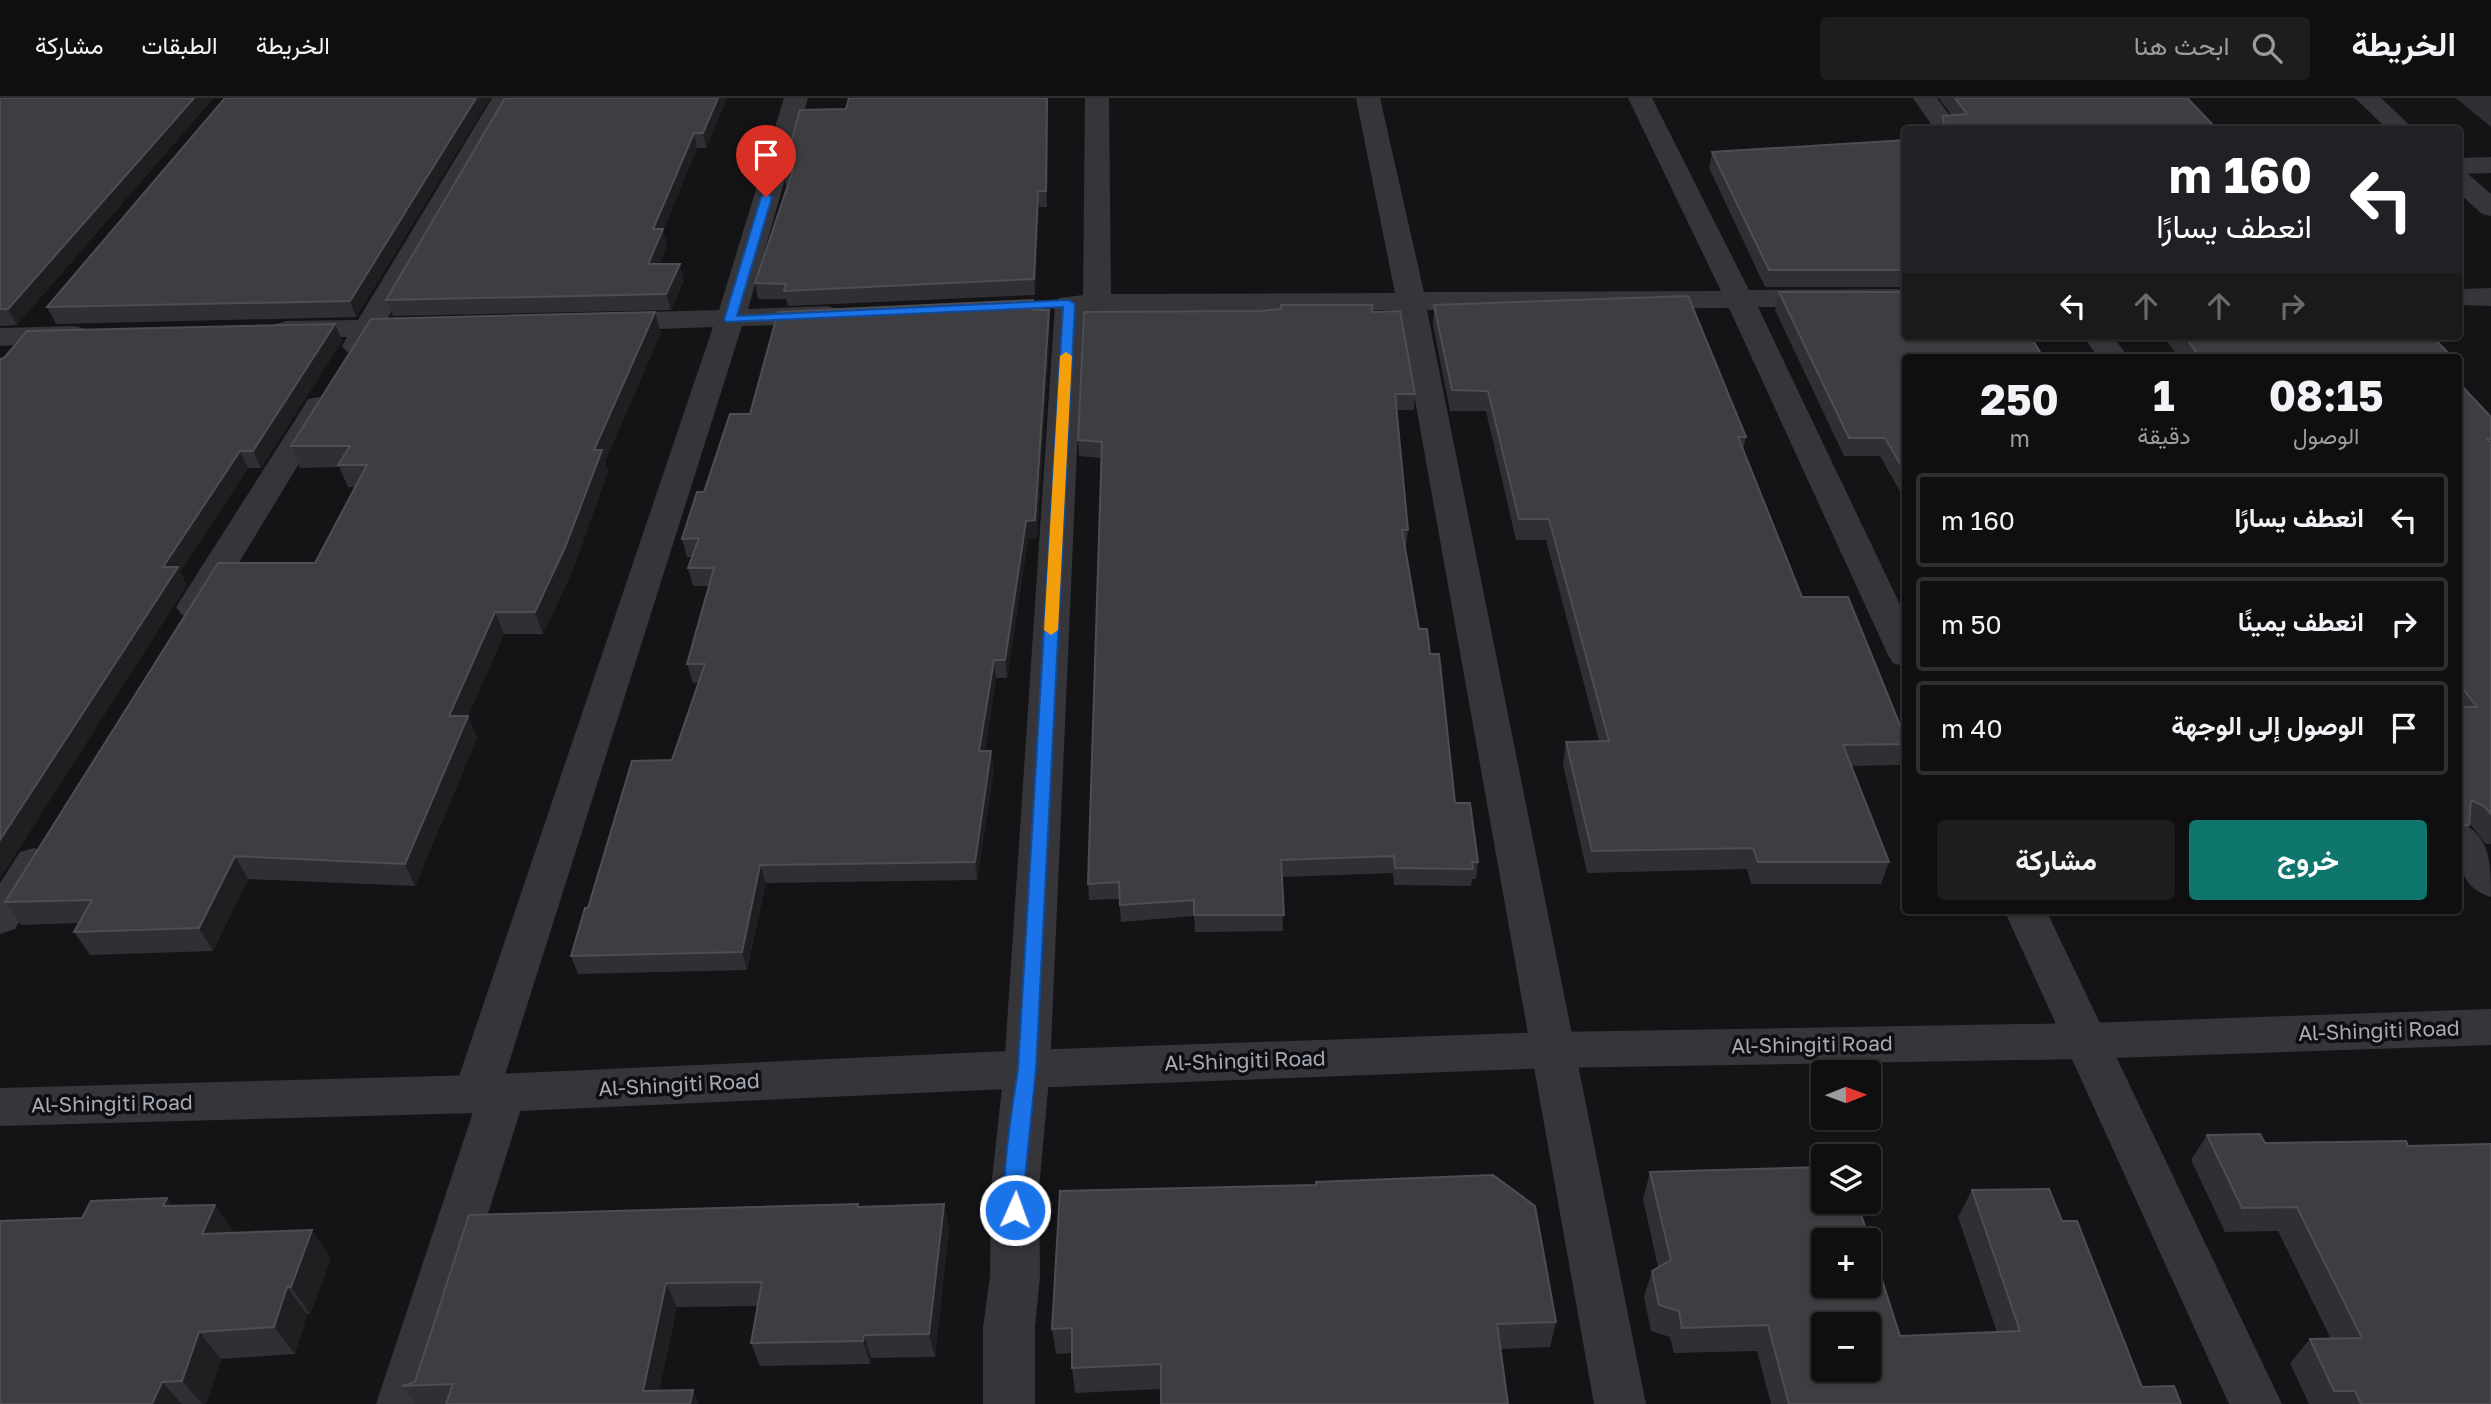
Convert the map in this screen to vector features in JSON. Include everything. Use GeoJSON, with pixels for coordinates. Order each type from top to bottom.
{"type":"FeatureCollection","features":[{"type":"Feature","properties":{"kind":"street"},"geometry":{"type":"LineString","coordinates":[[177,635],[368,328],[504,98]]}},
{"type":"Feature","properties":{"kind":"street"},"geometry":{"type":"LineString","coordinates":[[402,1404],[490,1094],[730,320],[796,98]]}},
{"type":"Feature","properties":{"kind":"street"},"geometry":{"type":"LineString","coordinates":[[1009,1404],[1009,1328],[1015,1276],[1014,1188],[1027,1069],[1069,304],[1097,98]]}},
{"type":"Feature","properties":{"kind":"street"},"geometry":{"type":"LineString","coordinates":[[1368,98],[1410,299],[1620,1404]]}},
{"type":"Feature","properties":{"kind":"street"},"geometry":{"type":"LineString","coordinates":[[1640,98],[1739,298],[1902,646]]}},
{"type":"Feature","properties":{"kind":"street"},"geometry":{"type":"LineString","coordinates":[[1925,98],[1945,126]]}},
{"type":"Feature","properties":{"kind":"street"},"geometry":{"type":"LineString","coordinates":[[2367,98],[2398,126]]}},
{"type":"Feature","properties":{"kind":"street"},"geometry":{"type":"LineString","coordinates":[[2462,166],[2491,165]]}},
{"type":"Feature","properties":{"kind":"street"},"geometry":{"type":"LineString","coordinates":[[2462,182],[2491,208]]}},
{"type":"Feature","properties":{"kind":"street"},"geometry":{"type":"LineString","coordinates":[[2462,297],[2491,297]]}},
{"type":"Feature","properties":{"kind":"street"},"geometry":{"type":"LineString","coordinates":[[1069,304],[1410,299],[1902,298]]}},
{"type":"Feature","properties":{"kind":"street"},"geometry":{"type":"LineString","coordinates":[[0,367],[13,337],[53,306]]}},
{"type":"Feature","properties":{"kind":"street"},"geometry":{"type":"LineString","coordinates":[[577,323],[852,314]]}},
{"type":"Feature","properties":{"kind":"street"},"geometry":{"type":"LineString","coordinates":[[259,331],[452,326]]}},
{"type":"Feature","properties":{"kind":"street"},"geometry":{"type":"LineString","coordinates":[[13,337],[108,335]]}},
{"type":"Feature","properties":{"kind":"street"},"geometry":{"type":"LineString","coordinates":[[0,918],[51,835]]}},
{"type":"Feature","properties":{"kind":"street"},"geometry":{"type":"LineString","coordinates":[[2462,841],[2491,882]]}},
{"type":"Feature","properties":{"kind":"street"},"geometry":{"type":"LineString","coordinates":[[2027,914],[2256,1404]]}},
{"type":"Feature","properties":{"kind":"street","name":"Al-Shingiti Road"},"geometry":{"type":"LineString","coordinates":[[0,1107],[490,1094],[1027,1069],[1551,1050],[2086,1041],[2491,1027]]}},
{"type":"Feature","properties":{"kind":"building"},"geometry":{"type":"Polygon","coordinates":[[[0,98],[194,98],[8,309],[0,309],[0,98]]]}},
{"type":"Feature","properties":{"kind":"building"},"geometry":{"type":"Polygon","coordinates":[[[225,98],[476,98],[350,301],[47,307],[225,98]]]}},
{"type":"Feature","properties":{"kind":"building"},"geometry":{"type":"Polygon","coordinates":[[[505,98],[718,98],[703,133],[694,133],[653,229],[663,229],[648,264],[680,264],[666,294],[386,300],[505,98]]]}},
{"type":"Feature","properties":{"kind":"building"},"geometry":{"type":"Polygon","coordinates":[[[849,98],[1047,98],[1046,191],[1038,191],[1034,279],[784,291],[786,284],[755,283],[793,170],[783,171],[800,110],[846,109],[849,98]]]}},
{"type":"Feature","properties":{"kind":"building"},"geometry":{"type":"Polygon","coordinates":[[[1955,98],[2187,98],[2214,126],[1944,126],[1943,116],[1967,114],[1955,98]]]}},
{"type":"Feature","properties":{"kind":"building"},"geometry":{"type":"Polygon","coordinates":[[[1902,140],[1902,270],[1769,270],[1712,152],[1902,140]]]}},
{"type":"Feature","properties":{"kind":"building"},"geometry":{"type":"Polygon","coordinates":[[[1779,292],[1902,292],[1902,340],[2032,340],[2041,354],[1902,354],[1902,467],[1885,438],[1849,438],[1779,292]]]}},
{"type":"Feature","properties":{"kind":"building"},"geometry":{"type":"Polygon","coordinates":[[[1688,296],[1746,437],[1738,437],[1802,597],[1848,597],[1902,730],[1902,744],[1843,745],[1889,862],[1758,862],[1753,848],[1592,851],[1566,742],[1609,741],[1549,519],[1519,519],[1488,391],[1452,390],[1434,305],[1688,296]]]}},
{"type":"Feature","properties":{"kind":"building"},"geometry":{"type":"Polygon","coordinates":[[[1033,300],[1032,310],[1049,310],[1035,520],[1026,521],[1005,660],[994,660],[979,751],[991,751],[975,862],[760,865],[742,952],[571,956],[632,761],[672,760],[705,664],[687,664],[714,568],[688,568],[699,538],[682,539],[697,492],[704,492],[730,414],[750,414],[778,312],[1033,300]]]}},
{"type":"Feature","properties":{"kind":"building"},"geometry":{"type":"Polygon","coordinates":[[[1281,305],[1372,305],[1372,312],[1400,311],[1415,394],[1395,394],[1408,530],[1402,530],[1419,629],[1427,629],[1430,654],[1439,654],[1455,803],[1470,803],[1478,862],[1472,862],[1473,869],[1395,868],[1394,856],[1281,860],[1284,915],[1194,915],[1194,900],[1120,905],[1119,882],[1088,884],[1102,442],[1078,440],[1084,312],[1260,311],[1281,309],[1281,305]]]}},
{"type":"Feature","properties":{"kind":"building"},"geometry":{"type":"Polygon","coordinates":[[[655,312],[594,450],[602,450],[566,545],[535,612],[495,612],[449,716],[468,716],[405,864],[235,856],[199,928],[74,932],[92,900],[5,902],[218,563],[315,563],[367,465],[338,465],[350,446],[291,446],[371,319],[655,312]]]}},
{"type":"Feature","properties":{"kind":"building"},"geometry":{"type":"Polygon","coordinates":[[[335,324],[253,451],[240,451],[163,567],[178,567],[0,840],[0,359],[4,358],[27,331],[335,324]]]}},
{"type":"Feature","properties":{"kind":"building"},"geometry":{"type":"Polygon","coordinates":[[[2187,340],[2436,340],[2449,354],[2198,354],[2187,340]]]}},
{"type":"Feature","properties":{"kind":"building"},"geometry":{"type":"Polygon","coordinates":[[[2462,386],[2491,417],[2491,439],[2487,439],[2491,443],[2491,814],[2484,806],[2471,800],[2469,825],[2462,826],[2462,707],[2477,707],[2462,688],[2462,386]]]}},
{"type":"Feature","properties":{"kind":"building"},"geometry":{"type":"Polygon","coordinates":[[[2260,1134],[2265,1143],[2406,1141],[2408,1146],[2491,1144],[2491,1404],[2361,1404],[2355,1391],[2334,1391],[2310,1339],[2362,1338],[2297,1207],[2242,1208],[2207,1135],[2260,1134]]]}},
{"type":"Feature","properties":{"kind":"building"},"geometry":{"type":"Polygon","coordinates":[[[1811,1167],[1811,1214],[1861,1214],[1865,1228],[1811,1228],[1811,1298],[1881,1298],[1881,1277],[1900,1336],[2020,1331],[1972,1190],[2049,1189],[2062,1221],[2077,1221],[2142,1387],[2174,1386],[2181,1404],[1789,1404],[1768,1325],[1682,1328],[1679,1311],[1659,1305],[1652,1271],[1671,1260],[1650,1172],[1811,1167]]]}},
{"type":"Feature","properties":{"kind":"building"},"geometry":{"type":"Polygon","coordinates":[[[1493,1175],[1535,1206],[1556,1322],[1497,1324],[1508,1404],[1161,1404],[1161,1364],[1072,1368],[1072,1328],[1052,1329],[1060,1191],[1316,1185],[1316,1182],[1493,1175]]]}},
{"type":"Feature","properties":{"kind":"building"},"geometry":{"type":"Polygon","coordinates":[[[167,1198],[163,1206],[215,1205],[202,1234],[312,1230],[291,1287],[287,1287],[274,1327],[199,1332],[182,1381],[162,1382],[152,1404],[0,1404],[0,1221],[82,1218],[91,1201],[167,1198]]]}},
{"type":"Feature","properties":{"kind":"building"},"geometry":{"type":"Polygon","coordinates":[[[858,1204],[858,1207],[944,1204],[929,1334],[864,1335],[863,1341],[751,1343],[762,1282],[666,1283],[643,1391],[693,1390],[690,1404],[446,1404],[453,1384],[402,1386],[415,1382],[469,1215],[858,1204]]]}},
{"type":"Feature","properties":{"kind":"slow traffic"},"geometry":{"type":"LineString","coordinates":[[1051,630],[1066,356]]}},
{"type":"Feature","properties":{"kind":"route"},"geometry":{"type":"LineString","coordinates":[[766,197],[730,320],[1069,304],[1027,1069],[1014,1188],[1015,1210]]}}]}
